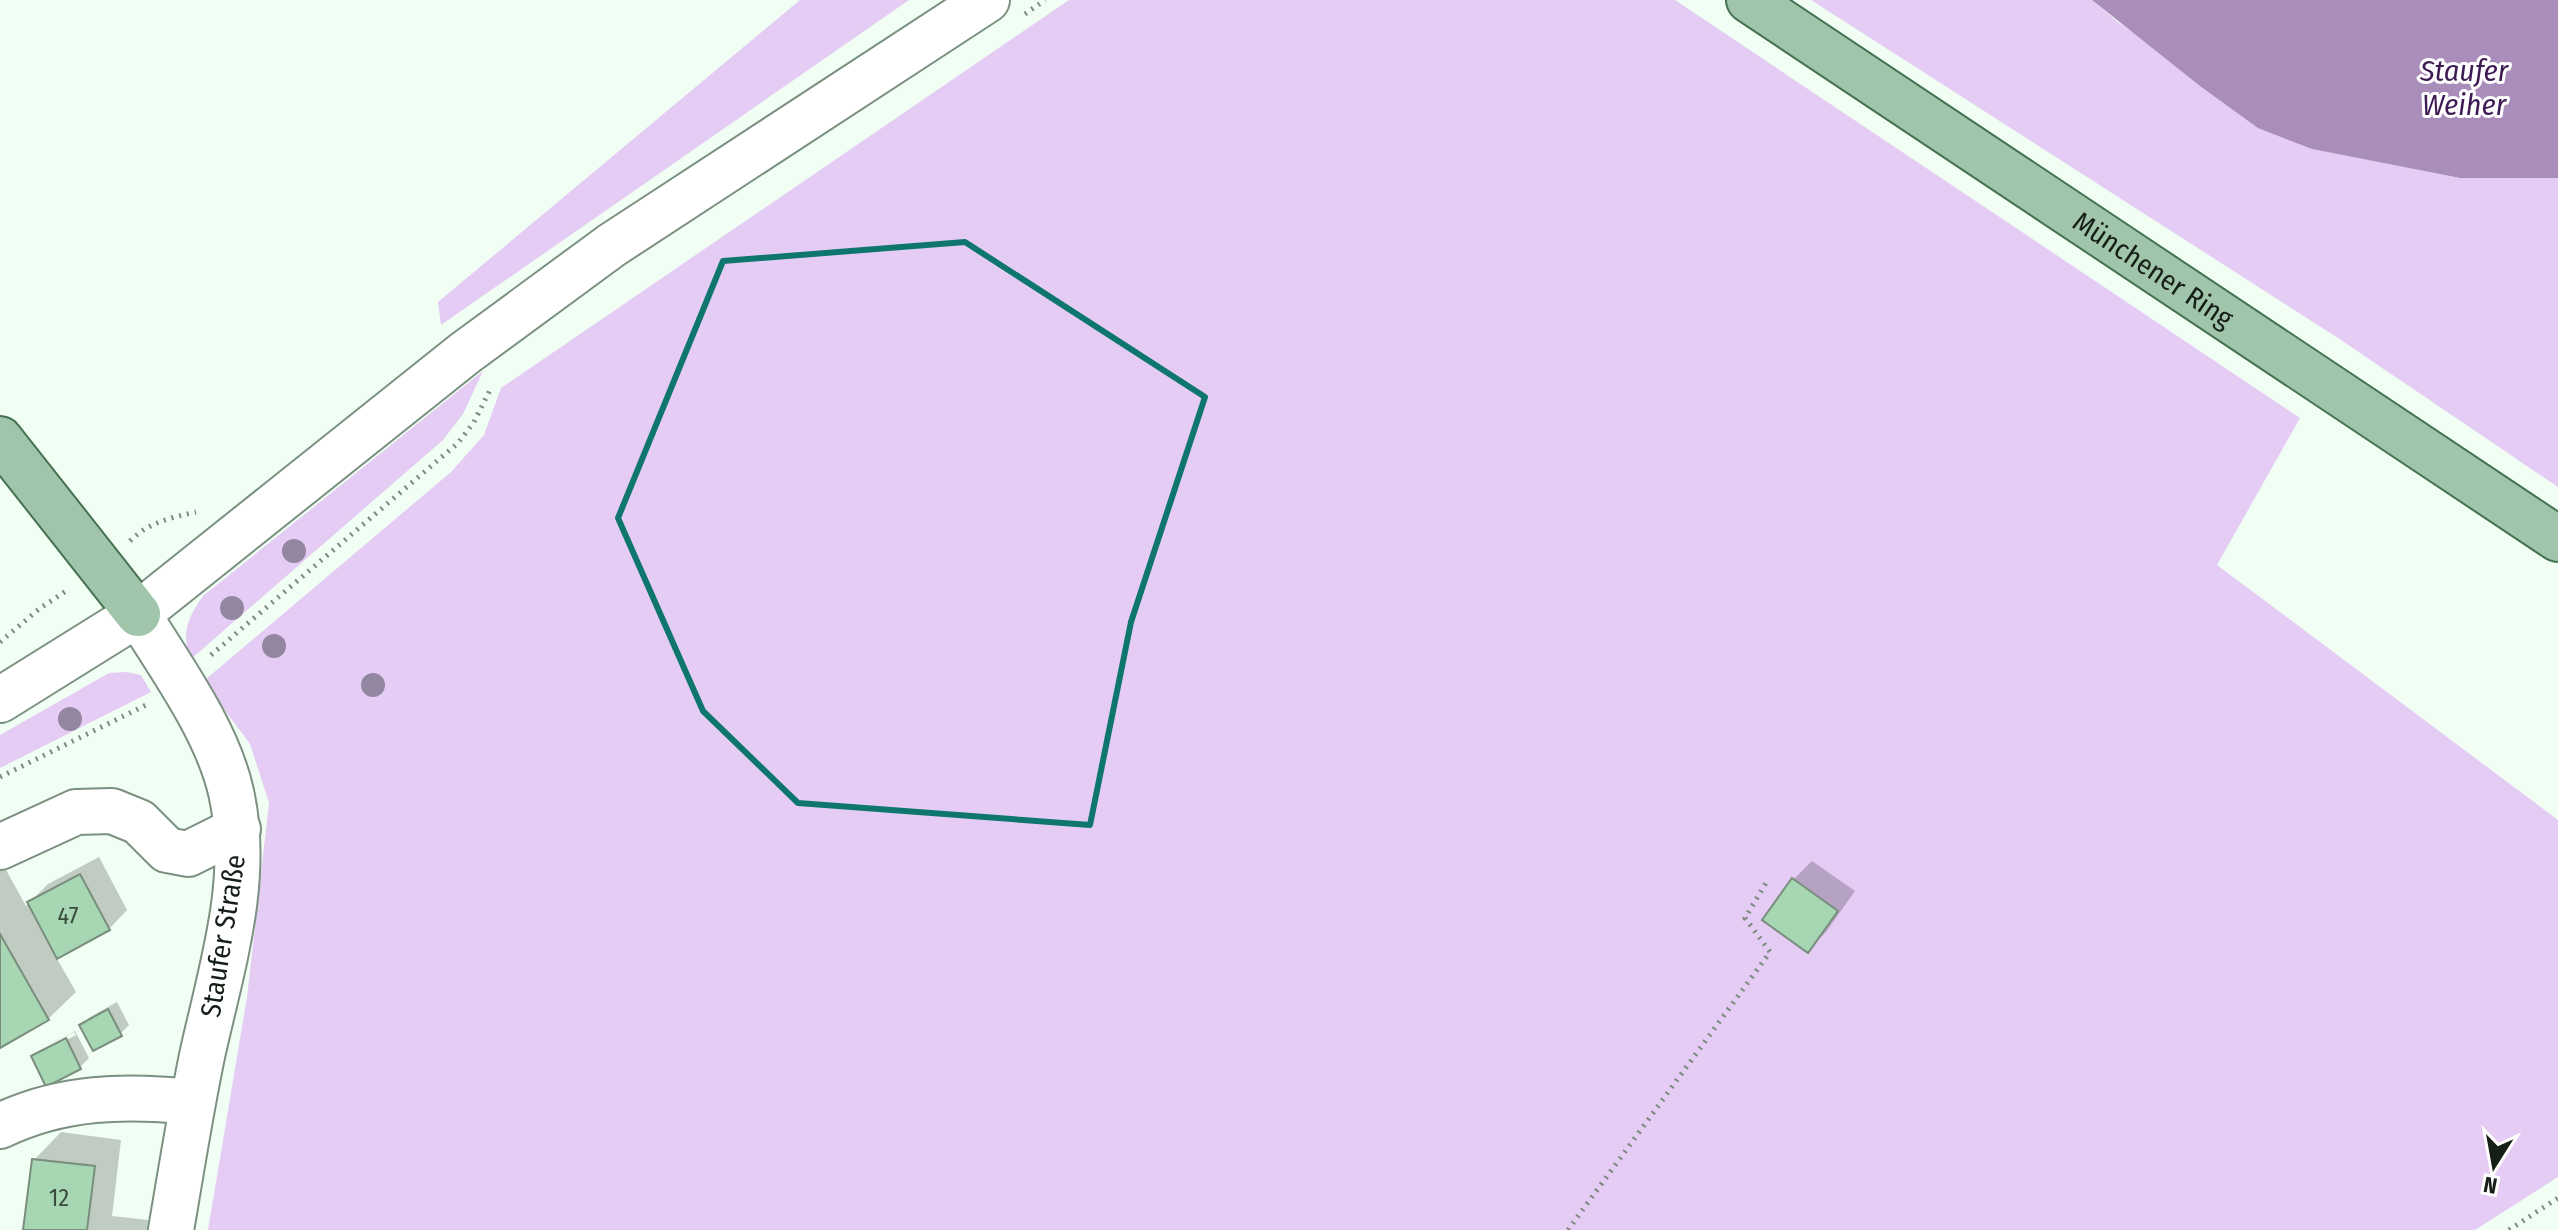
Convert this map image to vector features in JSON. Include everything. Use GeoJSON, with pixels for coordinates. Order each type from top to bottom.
{"type":"FeatureCollection","features":[{"type":"Feature","properties":{"kind":"main road","name":"Münchener Ring"},"geometry":{"type":"LineString","coordinates":[[1749,0],[2558,539]]}},
{"type":"Feature","properties":{"kind":"main road"},"geometry":{"type":"LineString","coordinates":[[0,439],[138,614]]}},
{"type":"Feature","properties":{"kind":"street"},"geometry":{"type":"LineString","coordinates":[[0,700],[138,614],[521,311],[612,245],[1005,8]]}},
{"type":"Feature","properties":{"kind":"street","name":"Staufer Straße"},"geometry":{"type":"LineString","coordinates":[[138,614],[210,737],[231,790],[240,853],[233,913],[193,1102],[171,1230]]}},
{"type":"Feature","properties":{"kind":"street"},"geometry":{"type":"LineString","coordinates":[[0,847],[76,812],[112,811],[139,822],[167,850],[188,854],[238,829]]}},
{"type":"Feature","properties":{"kind":"street"},"geometry":{"type":"LineString","coordinates":[[1,1123],[47,1107],[100,1098],[193,1102]]}},
{"type":"Feature","properties":{"kind":"path"},"geometry":{"type":"LineString","coordinates":[[1005,8],[1045,0]]}},
{"type":"Feature","properties":{"kind":"path"},"geometry":{"type":"LineString","coordinates":[[201,665],[458,443],[474,422],[490,388],[499,377]]}},
{"type":"Feature","properties":{"kind":"path"},"geometry":{"type":"LineString","coordinates":[[0,777],[147,704]]}},
{"type":"Feature","properties":{"kind":"path"},"geometry":{"type":"LineString","coordinates":[[1568,1230],[1770,952],[1745,918],[1766,883]]}},
{"type":"Feature","properties":{"kind":"path"},"geometry":{"type":"LineString","coordinates":[[2509,1230],[2558,1198]]}},
{"type":"Feature","properties":{"kind":"highlighted area"},"geometry":{"type":"Polygon","coordinates":[[[965,242],[1205,397],[1131,622],[1090,825],[798,803],[703,711],[618,518],[723,261],[965,242]]]}},
{"type":"Feature","properties":{"kind":"shaded area"},"geometry":{"type":"Polygon","coordinates":[[[800,0],[909,0],[441,325],[438,302],[800,0]]]}},
{"type":"Feature","properties":{"kind":"shaded area"},"geometry":{"type":"Polygon","coordinates":[[[1069,0],[1675,0],[2300,418],[2217,565],[2558,820],[2558,1177],[2475,1230],[208,1230],[247,997],[269,803],[250,744],[217,700],[206,679],[451,472],[484,435],[501,388],[1069,0]]]}},
{"type":"Feature","properties":{"kind":"shaded area"},"geometry":{"type":"Polygon","coordinates":[[[1811,0],[2092,0],[2119,23],[2312,149],[2460,178],[2558,178],[2558,487],[2338,338],[1811,0]]]}},
{"type":"Feature","properties":{"kind":"shaded area"},"geometry":{"type":"Polygon","coordinates":[[[483,371],[463,414],[443,440],[191,659],[186,642],[187,626],[203,596],[483,371]]]}},
{"type":"Feature","properties":{"kind":"shaded area"},"geometry":{"type":"Polygon","coordinates":[[[109,673],[141,675],[151,692],[0,768],[0,735],[109,673]]]}},
{"type":"Feature","properties":{"kind":"water","name":"Staufer Weiher"},"geometry":{"type":"Polygon","coordinates":[[[2092,0],[2558,0],[2558,178],[2460,178],[2312,149],[2258,128],[2092,0]]]}},
{"type":"Feature","properties":{"kind":"building"},"geometry":{"type":"Polygon","coordinates":[[[80,874],[110,930],[57,959],[27,902],[80,874]]]}},
{"type":"Feature","properties":{"kind":"building"},"geometry":{"type":"Polygon","coordinates":[[[1792,878],[1838,911],[1808,953],[1762,920],[1792,878]]]}},
{"type":"Feature","properties":{"kind":"building"},"geometry":{"type":"Polygon","coordinates":[[[0,934],[49,1020],[0,1048],[0,934]]]}},
{"type":"Feature","properties":{"kind":"building"},"geometry":{"type":"Polygon","coordinates":[[[108,1009],[122,1036],[93,1051],[79,1025],[108,1009]]]}},
{"type":"Feature","properties":{"kind":"building"},"geometry":{"type":"Polygon","coordinates":[[[66,1038],[81,1069],[46,1087],[31,1056],[66,1038]]]}},
{"type":"Feature","properties":{"kind":"building"},"geometry":{"type":"Polygon","coordinates":[[[32,1159],[95,1166],[87,1230],[23,1230],[32,1159]]]}}]}
